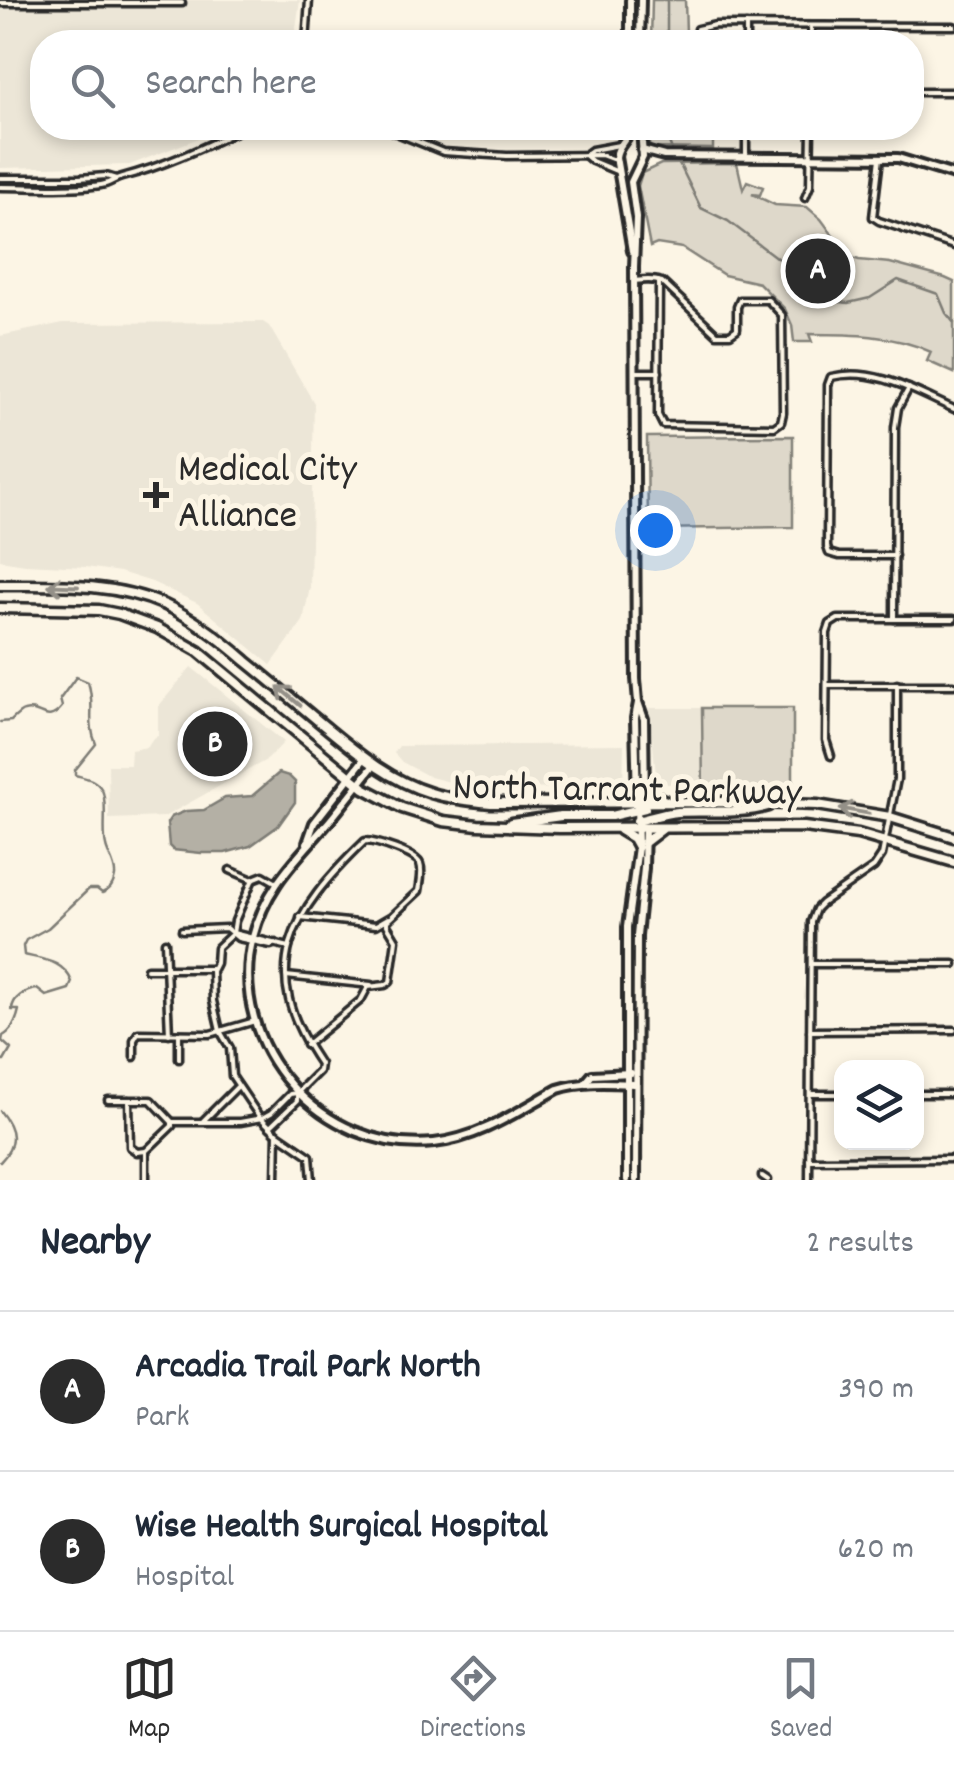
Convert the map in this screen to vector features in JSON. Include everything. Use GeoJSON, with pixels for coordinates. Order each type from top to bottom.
{"type":"FeatureCollection","features":[{"type":"Feature","properties":{"kind":"main road"},"geometry":{"type":"LineString","coordinates":[[630,0],[630,30]]}},
{"type":"Feature","properties":{"kind":"main road"},"geometry":{"type":"LineString","coordinates":[[640,0],[640,30]]}},
{"type":"Feature","properties":{"kind":"main road"},"geometry":{"type":"LineString","coordinates":[[625,140],[617,149],[617,161],[634,267]]}},
{"type":"Feature","properties":{"kind":"main road"},"geometry":{"type":"LineString","coordinates":[[636,1180],[637,936],[644,719],[636,680],[636,218],[631,182],[643,156],[641,140]]}},
{"type":"Feature","properties":{"kind":"main road"},"geometry":{"type":"LineString","coordinates":[[623,144],[635,143],[641,149],[664,156],[898,158],[954,175]]}},
{"type":"Feature","properties":{"kind":"main road"},"geometry":{"type":"LineString","coordinates":[[617,161],[626,168],[664,156]]}},
{"type":"Feature","properties":{"kind":"main road","name":"North Tarrant Parkway"},"geometry":{"type":"LineString","coordinates":[[0,585],[97,587],[164,604],[200,624],[364,759],[428,792],[490,803],[817,805],[890,817],[954,836]]}},
{"type":"Feature","properties":{"kind":"main road"},"geometry":{"type":"LineString","coordinates":[[119,614],[126,592]]}},
{"type":"Feature","properties":{"kind":"main road","name":"North Tarrant Parkway"},"geometry":{"type":"LineString","coordinates":[[0,608],[99,610],[157,628],[198,651],[359,784],[402,808],[443,821],[502,826],[804,827],[886,840],[954,862]]}},
{"type":"Feature","properties":{"kind":"main road"},"geometry":{"type":"LineString","coordinates":[[307,844],[314,823],[364,759]]}},
{"type":"Feature","properties":{"kind":"main road"},"geometry":{"type":"LineString","coordinates":[[374,765],[276,883],[252,939],[249,984],[256,1021],[273,1062],[297,1093],[326,1116],[364,1135],[422,1144],[463,1138],[558,1089],[586,1082],[636,1084]]}},
{"type":"Feature","properties":{"kind":"main road"},"geometry":{"type":"LineString","coordinates":[[641,784],[670,803]]}},
{"type":"Feature","properties":{"kind":"main road"},"geometry":{"type":"LineString","coordinates":[[611,803],[641,784]]}},
{"type":"Feature","properties":{"kind":"main road"},"geometry":{"type":"LineString","coordinates":[[462,824],[465,800]]}},
{"type":"Feature","properties":{"kind":"main road"},"geometry":{"type":"LineString","coordinates":[[641,824],[673,812],[756,810],[778,804]]}},
{"type":"Feature","properties":{"kind":"main road"},"geometry":{"type":"LineString","coordinates":[[502,826],[561,816],[610,816],[641,806]]}},
{"type":"Feature","properties":{"kind":"main road"},"geometry":{"type":"LineString","coordinates":[[610,827],[641,845]]}},
{"type":"Feature","properties":{"kind":"main road"},"geometry":{"type":"LineString","coordinates":[[626,1180],[627,927],[641,845],[666,827]]}},
{"type":"Feature","properties":{"kind":"main road"},"geometry":{"type":"LineString","coordinates":[[586,1082],[592,1075],[636,1073]]}},
{"type":"Feature","properties":{"kind":"street"},"geometry":{"type":"LineString","coordinates":[[307,30],[308,0]]}},
{"type":"Feature","properties":{"kind":"street"},"geometry":{"type":"LineString","coordinates":[[0,3],[182,3]]}},
{"type":"Feature","properties":{"kind":"street"},"geometry":{"type":"LineString","coordinates":[[697,29],[715,25],[954,26]]}},
{"type":"Feature","properties":{"kind":"street"},"geometry":{"type":"LineString","coordinates":[[746,25],[746,30]]}},
{"type":"Feature","properties":{"kind":"street"},"geometry":{"type":"LineString","coordinates":[[810,25],[810,30]]}},
{"type":"Feature","properties":{"kind":"street"},"geometry":{"type":"LineString","coordinates":[[924,92],[954,92]]}},
{"type":"Feature","properties":{"kind":"street"},"geometry":{"type":"LineString","coordinates":[[0,188],[106,184],[218,140]]}},
{"type":"Feature","properties":{"kind":"street"},"geometry":{"type":"LineString","coordinates":[[413,140],[442,152],[606,156],[617,161]]}},
{"type":"Feature","properties":{"kind":"street"},"geometry":{"type":"LineString","coordinates":[[746,140],[746,157]]}},
{"type":"Feature","properties":{"kind":"street"},"geometry":{"type":"LineString","coordinates":[[805,198],[810,186],[811,140]]}},
{"type":"Feature","properties":{"kind":"street"},"geometry":{"type":"LineString","coordinates":[[586,155],[592,150],[623,144]]}},
{"type":"Feature","properties":{"kind":"street"},"geometry":{"type":"LineString","coordinates":[[586,155],[619,173]]}},
{"type":"Feature","properties":{"kind":"street"},"geometry":{"type":"LineString","coordinates":[[880,157],[873,217],[954,246]]}},
{"type":"Feature","properties":{"kind":"street"},"geometry":{"type":"LineString","coordinates":[[0,178],[116,179]]}},
{"type":"Feature","properties":{"kind":"street"},"geometry":{"type":"LineString","coordinates":[[634,281],[659,281],[717,334],[730,334],[736,329],[740,300],[768,300],[782,315],[781,422],[774,426],[663,425],[658,415],[659,281]]}},
{"type":"Feature","properties":{"kind":"street"},"geometry":{"type":"LineString","coordinates":[[634,372],[659,372]]}},
{"type":"Feature","properties":{"kind":"street"},"geometry":{"type":"LineString","coordinates":[[894,556],[829,553],[831,377],[874,376],[954,409]]}},
{"type":"Feature","properties":{"kind":"street"},"geometry":{"type":"LineString","coordinates":[[894,619],[895,427],[898,408],[909,388]]}},
{"type":"Feature","properties":{"kind":"street"},"geometry":{"type":"LineString","coordinates":[[831,756],[826,740],[830,624],[838,620],[954,619]]}},
{"type":"Feature","properties":{"kind":"street"},"geometry":{"type":"LineString","coordinates":[[826,684],[954,685]]}},
{"type":"Feature","properties":{"kind":"street"},"geometry":{"type":"LineString","coordinates":[[809,1180],[811,922],[816,909],[874,867],[882,855],[897,779],[897,684]]}},
{"type":"Feature","properties":{"kind":"street"},"geometry":{"type":"LineString","coordinates":[[108,1100],[151,1100],[172,1122],[240,1122],[262,1118],[290,1094],[297,1093],[320,1068],[291,1010],[286,976],[300,917],[312,897],[362,843],[372,841],[420,863],[419,891],[378,925],[300,917]]}},
{"type":"Feature","properties":{"kind":"street"},"geometry":{"type":"LineString","coordinates":[[230,870],[253,880]]}},
{"type":"Feature","properties":{"kind":"street"},"geometry":{"type":"LineString","coordinates":[[234,933],[234,921],[256,876],[263,875],[276,883]]}},
{"type":"Feature","properties":{"kind":"street"},"geometry":{"type":"LineString","coordinates":[[306,1045],[361,1000],[368,988],[387,984],[392,977],[396,940],[387,926],[390,916]]}},
{"type":"Feature","properties":{"kind":"street"},"geometry":{"type":"LineString","coordinates":[[182,930],[224,928],[238,938],[290,947]]}},
{"type":"Feature","properties":{"kind":"street"},"geometry":{"type":"LineString","coordinates":[[234,933],[218,946],[212,969],[214,1001],[220,1032],[230,1048],[232,1076],[270,1127],[310,1156],[312,1180]]}},
{"type":"Feature","properties":{"kind":"street"},"geometry":{"type":"LineString","coordinates":[[165,942],[169,1034]]}},
{"type":"Feature","properties":{"kind":"street"},"geometry":{"type":"LineString","coordinates":[[810,964],[954,964]]}},
{"type":"Feature","properties":{"kind":"street"},"geometry":{"type":"LineString","coordinates":[[148,969],[212,969]]}},
{"type":"Feature","properties":{"kind":"street"},"geometry":{"type":"LineString","coordinates":[[286,976],[375,986]]}},
{"type":"Feature","properties":{"kind":"street"},"geometry":{"type":"LineString","coordinates":[[134,1057],[138,1034],[208,1034],[256,1021]]}},
{"type":"Feature","properties":{"kind":"street"},"geometry":{"type":"LineString","coordinates":[[810,1031],[954,1030]]}},
{"type":"Feature","properties":{"kind":"street"},"geometry":{"type":"LineString","coordinates":[[179,1034],[179,1059]]}},
{"type":"Feature","properties":{"kind":"street"},"geometry":{"type":"LineString","coordinates":[[202,1122],[238,1086]]}},
{"type":"Feature","properties":{"kind":"street"},"geometry":{"type":"LineString","coordinates":[[270,1127],[297,1101],[297,1093]]}},
{"type":"Feature","properties":{"kind":"street"},"geometry":{"type":"LineString","coordinates":[[810,1094],[834,1094]]}},
{"type":"Feature","properties":{"kind":"street"},"geometry":{"type":"LineString","coordinates":[[924,1094],[954,1094]]}},
{"type":"Feature","properties":{"kind":"street"},"geometry":{"type":"LineString","coordinates":[[129,1099],[130,1148],[137,1152],[146,1151],[172,1122]]}},
{"type":"Feature","properties":{"kind":"street"},"geometry":{"type":"LineString","coordinates":[[274,1110],[281,1117]]}},
{"type":"Feature","properties":{"kind":"street"},"geometry":{"type":"LineString","coordinates":[[276,1180],[277,1133]]}},
{"type":"Feature","properties":{"kind":"street"},"geometry":{"type":"LineString","coordinates":[[146,1151],[146,1180]]}},
{"type":"Feature","properties":{"kind":"street"},"geometry":{"type":"LineString","coordinates":[[809,1160],[954,1159]]}},
{"type":"Feature","properties":{"kind":"street"},"geometry":{"type":"LineString","coordinates":[[762,1176],[768,1180]]}},
{"type":"Feature","properties":{"kind":"shaded area"},"geometry":{"type":"Polygon","coordinates":[[[0,0],[300,0],[296,30],[30,30],[30,140],[194,140],[130,165],[0,168],[0,0]]]}},
{"type":"Feature","properties":{"kind":"shaded area"},"geometry":{"type":"Polygon","coordinates":[[[652,0],[685,0],[686,30],[651,30],[652,0]]]}},
{"type":"Feature","properties":{"kind":"shaded area"},"geometry":{"type":"Polygon","coordinates":[[[649,140],[713,140],[713,149],[649,145],[649,140]]]}},
{"type":"Feature","properties":{"kind":"shaded area"},"geometry":{"type":"Polygon","coordinates":[[[737,163],[743,189],[747,181],[763,187],[760,195],[752,194],[775,205],[807,207],[821,219],[849,257],[890,263],[954,282],[954,373],[927,361],[931,352],[887,338],[809,334],[812,342],[794,342],[785,309],[759,283],[724,275],[682,248],[657,244],[650,247],[638,186],[642,173],[661,164],[737,163]]]}},
{"type":"Feature","properties":{"kind":"shaded area","name":"Medical City Alliance"},"geometry":{"type":"Polygon","coordinates":[[[263,322],[314,403],[310,587],[303,621],[271,665],[197,603],[152,582],[86,567],[0,560],[0,336],[63,323],[263,322]]]}},
{"type":"Feature","properties":{"kind":"shaded area"},"geometry":{"type":"Polygon","coordinates":[[[793,436],[793,527],[648,529],[647,437],[793,436]]]}},
{"type":"Feature","properties":{"kind":"shaded area"},"geometry":{"type":"Polygon","coordinates":[[[191,667],[284,742],[268,759],[164,817],[109,819],[108,765],[130,765],[131,750],[147,747],[158,736],[158,707],[191,667]]]}},
{"type":"Feature","properties":{"kind":"shaded area"},"geometry":{"type":"Polygon","coordinates":[[[649,708],[702,708],[703,784],[657,784],[649,708]]]}},
{"type":"Feature","properties":{"kind":"shaded area"},"geometry":{"type":"Polygon","coordinates":[[[702,708],[793,708],[793,788],[787,795],[703,796],[702,708]]]}},
{"type":"Feature","properties":{"kind":"shaded area"},"geometry":{"type":"Polygon","coordinates":[[[624,744],[623,789],[474,788],[430,777],[402,762],[394,753],[399,746],[624,744]]]}},
{"type":"Feature","properties":{"kind":"shaded area"},"geometry":{"type":"Polygon","coordinates":[[[279,773],[295,782],[295,802],[278,826],[250,846],[225,853],[201,853],[173,850],[169,846],[167,823],[171,817],[204,810],[225,798],[252,796],[279,773]]]}},
{"type":"Feature","properties":{"kind":"waterway"},"geometry":{"type":"LineString","coordinates":[[667,0],[667,30]]}},
{"type":"Feature","properties":{"kind":"waterway"},"geometry":{"type":"LineString","coordinates":[[669,140],[673,152]]}},
{"type":"Feature","properties":{"kind":"waterway"},"geometry":{"type":"LineString","coordinates":[[677,159],[701,208],[728,221],[777,258],[795,266],[817,299],[848,303],[870,298],[898,280],[938,294],[954,323]]}},
{"type":"Feature","properties":{"kind":"waterway"},"geometry":{"type":"LineString","coordinates":[[0,722],[11,721],[30,710],[52,715],[62,707],[60,699],[76,677],[88,682],[96,744],[75,775],[94,781],[102,790],[105,840],[115,876],[107,890],[102,893],[89,889],[48,928],[26,940],[24,955],[59,966],[72,982],[69,989],[46,996],[37,989],[17,998],[12,1010],[19,1010],[17,1017],[2,1041],[11,1049],[0,1061]]}},
{"type":"Feature","properties":{"kind":"waterway"},"geometry":{"type":"LineString","coordinates":[[0,1111],[12,1137],[0,1162]]}},
{"type":"Feature","properties":{"kind":"place","name":"Arcadia Trail Park North"},"geometry":{"type":"Point","coordinates":[818,271]}},
{"type":"Feature","properties":{"kind":"place","name":"Medical City Alliance"},"geometry":{"type":"Point","coordinates":[156,495]}},
{"type":"Feature","properties":{"kind":"place","name":"Wise Health Surgical Hospital"},"geometry":{"type":"Point","coordinates":[215,744]}}]}
